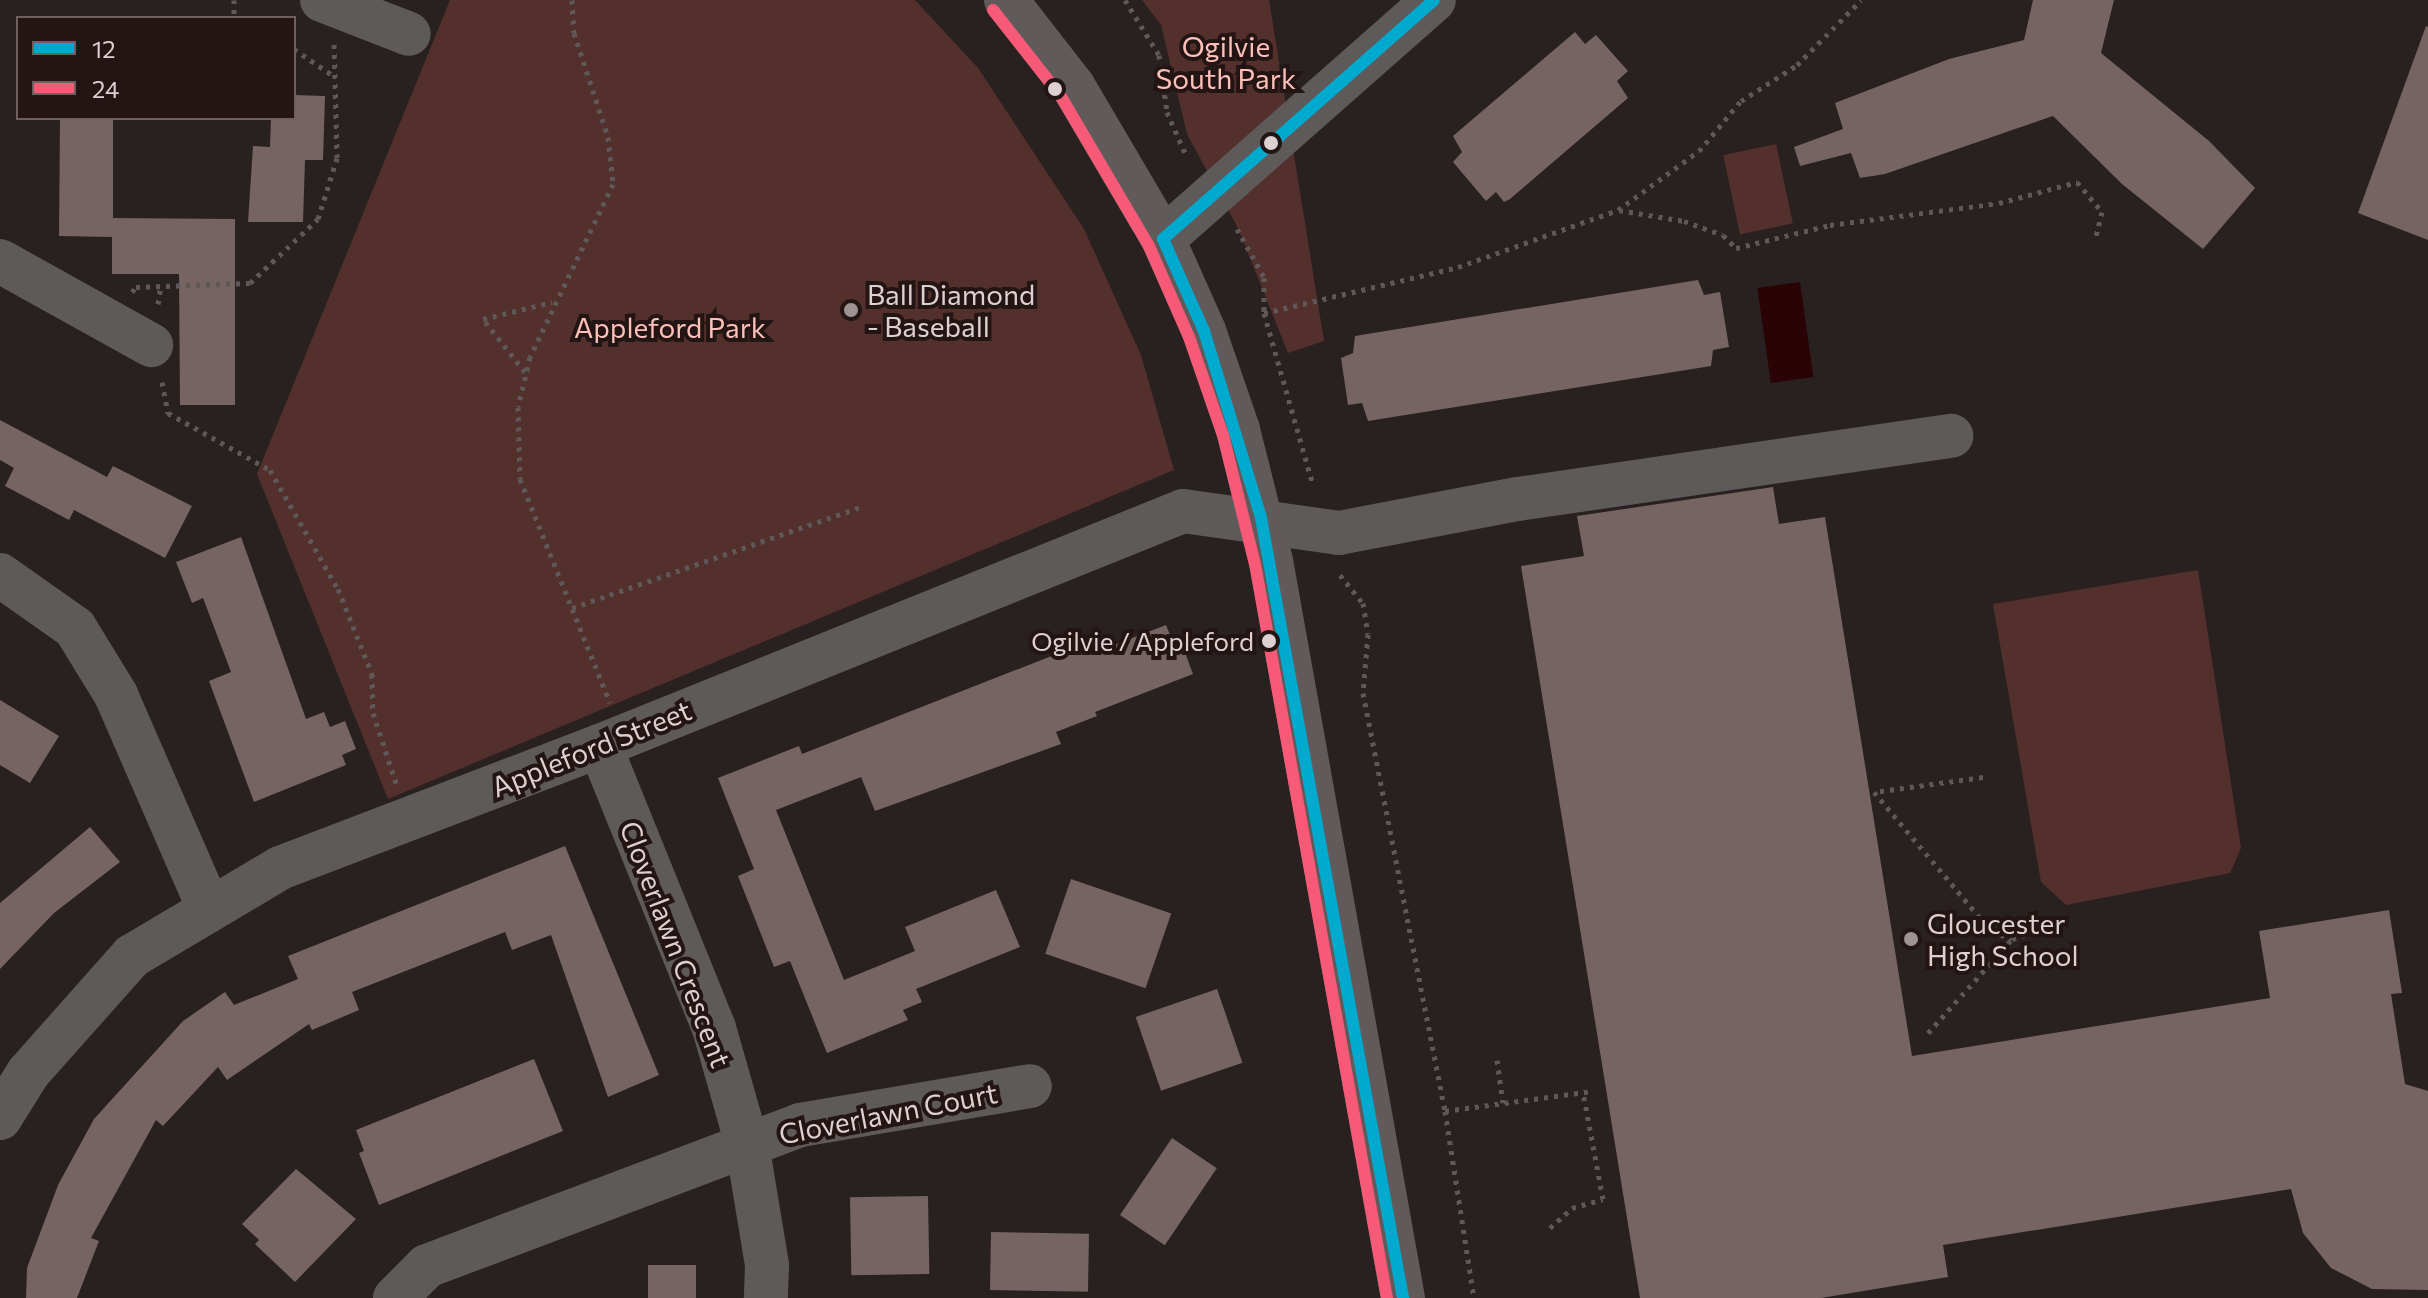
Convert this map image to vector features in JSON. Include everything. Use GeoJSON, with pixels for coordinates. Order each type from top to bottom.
{"type":"FeatureCollection","features":[{"type":"Feature","properties":{"kind":"main road"},"geometry":{"type":"LineString","coordinates":[[1006,0],[1073,86],[1163,239],[1204,331],[1261,518],[1403,1298]]}},
{"type":"Feature","properties":{"kind":"street"},"geometry":{"type":"LineString","coordinates":[[1163,239],[1434,0]]}},
{"type":"Feature","properties":{"kind":"street"},"geometry":{"type":"LineString","coordinates":[[333,4],[409,34]]}},
{"type":"Feature","properties":{"kind":"street"},"geometry":{"type":"LineString","coordinates":[[0,261],[145,341]]}},
{"type":"Feature","properties":{"kind":"street","name":"Appleford Street"},"geometry":{"type":"LineString","coordinates":[[0,1118],[28,1073],[132,956],[208,907],[280,868],[612,741],[1183,511],[1261,518],[1339,533],[1518,499],[1951,436]]}},
{"type":"Feature","properties":{"kind":"street"},"geometry":{"type":"LineString","coordinates":[[0,575],[75,628],[116,695],[208,907]]}},
{"type":"Feature","properties":{"kind":"street","name":"Cloverlawn Crescent"},"geometry":{"type":"LineString","coordinates":[[612,741],[714,1028],[747,1144],[767,1265],[766,1298]]}},
{"type":"Feature","properties":{"kind":"street","name":"Cloverlawn Court"},"geometry":{"type":"LineString","coordinates":[[747,1144],[800,1125],[1030,1086]]}},
{"type":"Feature","properties":{"kind":"street"},"geometry":{"type":"LineString","coordinates":[[395,1298],[427,1266],[747,1144]]}},
{"type":"Feature","properties":{"kind":"path"},"geometry":{"type":"LineString","coordinates":[[572,0],[574,33],[608,137],[613,184],[599,223],[552,302],[526,373],[518,407],[520,479],[572,608],[612,741]]}},
{"type":"Feature","properties":{"kind":"path"},"geometry":{"type":"LineString","coordinates":[[1125,0],[1159,55],[1167,112],[1185,153]]}},
{"type":"Feature","properties":{"kind":"path"},"geometry":{"type":"LineString","coordinates":[[1264,313],[1458,267],[1618,210],[1699,151],[1741,101],[1797,65],[1861,0]]}},
{"type":"Feature","properties":{"kind":"path"},"geometry":{"type":"LineString","coordinates":[[333,4],[330,55],[336,77],[337,158],[318,219],[250,283],[136,287],[145,341],[168,413],[270,470],[338,589],[372,674],[373,713],[384,753],[410,818]]}},
{"type":"Feature","properties":{"kind":"path"},"geometry":{"type":"LineString","coordinates":[[296,50],[336,77]]}},
{"type":"Feature","properties":{"kind":"path"},"geometry":{"type":"LineString","coordinates":[[1618,210],[1684,221],[1723,235],[1736,248],[1830,225],[1999,203],[2077,182],[2102,212],[2096,236]]}},
{"type":"Feature","properties":{"kind":"path"},"geometry":{"type":"LineString","coordinates":[[1237,229],[1264,277],[1264,313],[1313,485]]}},
{"type":"Feature","properties":{"kind":"path"},"geometry":{"type":"LineString","coordinates":[[145,341],[161,285]]}},
{"type":"Feature","properties":{"kind":"path"},"geometry":{"type":"LineString","coordinates":[[526,373],[483,319],[552,302]]}},
{"type":"Feature","properties":{"kind":"path"},"geometry":{"type":"LineString","coordinates":[[572,608],[861,507]]}},
{"type":"Feature","properties":{"kind":"path"},"geometry":{"type":"LineString","coordinates":[[1340,575],[1363,603],[1368,634],[1363,693],[1445,1111],[1474,1298]]}},
{"type":"Feature","properties":{"kind":"path"},"geometry":{"type":"LineString","coordinates":[[1983,777],[1874,792],[1991,931],[2012,939]]}},
{"type":"Feature","properties":{"kind":"path"},"geometry":{"type":"LineString","coordinates":[[1928,1033],[2012,939],[2033,932]]}},
{"type":"Feature","properties":{"kind":"path"},"geometry":{"type":"LineString","coordinates":[[1497,1060],[1503,1103]]}},
{"type":"Feature","properties":{"kind":"path"},"geometry":{"type":"LineString","coordinates":[[1445,1111],[1593,1091]]}},
{"type":"Feature","properties":{"kind":"path"},"geometry":{"type":"LineString","coordinates":[[1550,1228],[1572,1208],[1603,1199],[1583,1092]]}},
{"type":"Feature","properties":{"kind":"green space","name":"Appleford Park"},"geometry":{"type":"Polygon","coordinates":[[[450,0],[915,0],[978,68],[1084,229],[1141,355],[1174,470],[388,799],[257,474],[450,0]]]}},
{"type":"Feature","properties":{"kind":"green space","name":"Ogilvie South Park"},"geometry":{"type":"Polygon","coordinates":[[[1142,0],[1269,0],[1324,341],[1288,353],[1238,228],[1187,134],[1161,25],[1142,0]]]}},
{"type":"Feature","properties":{"kind":"green space"},"geometry":{"type":"Polygon","coordinates":[[[1776,144],[1793,223],[1740,234],[1723,155],[1776,144]]]}},
{"type":"Feature","properties":{"kind":"green space"},"geometry":{"type":"Polygon","coordinates":[[[2198,570],[2241,848],[2230,873],[2066,905],[2041,882],[1993,604],[2198,570]]]}},
{"type":"Feature","properties":{"kind":"shaded area"},"geometry":{"type":"Polygon","coordinates":[[[1800,282],[1813,377],[1771,383],[1757,288],[1800,282]]]}},
{"type":"Feature","properties":{"kind":"building"},"geometry":{"type":"Polygon","coordinates":[[[2033,0],[2114,0],[2101,53],[2209,141],[2255,188],[2203,249],[2122,184],[2053,116],[1885,174],[1860,178],[1851,153],[1800,166],[1794,147],[1843,129],[1835,103],[1949,59],[2024,40],[2033,0]]]}},
{"type":"Feature","properties":{"kind":"building"},"geometry":{"type":"Polygon","coordinates":[[[2428,27],[2428,240],[2358,213],[2428,27]]]}},
{"type":"Feature","properties":{"kind":"building"},"geometry":{"type":"Polygon","coordinates":[[[1575,32],[1585,44],[1596,35],[1628,71],[1617,81],[1628,98],[1510,199],[1504,202],[1496,192],[1486,201],[1453,162],[1462,152],[1453,136],[1575,32]]]}},
{"type":"Feature","properties":{"kind":"building"},"geometry":{"type":"Polygon","coordinates":[[[296,95],[325,96],[323,160],[305,160],[303,222],[248,222],[253,146],[270,147],[271,120],[296,120],[296,95]]]}},
{"type":"Feature","properties":{"kind":"building"},"geometry":{"type":"Polygon","coordinates":[[[60,120],[113,120],[113,218],[235,219],[235,405],[180,405],[179,274],[112,274],[112,237],[59,236],[60,120]]]}},
{"type":"Feature","properties":{"kind":"building"},"geometry":{"type":"Polygon","coordinates":[[[1698,280],[1704,295],[1720,292],[1729,347],[1713,350],[1711,366],[1368,421],[1362,403],[1348,405],[1341,358],[1353,353],[1355,336],[1698,280]]]}},
{"type":"Feature","properties":{"kind":"building"},"geometry":{"type":"Polygon","coordinates":[[[0,420],[107,477],[113,466],[192,506],[165,558],[74,510],[69,520],[5,486],[14,468],[0,460],[0,420]]]}},
{"type":"Feature","properties":{"kind":"building"},"geometry":{"type":"Polygon","coordinates":[[[1773,487],[1779,524],[1825,517],[1912,1056],[2270,998],[2259,931],[2389,910],[2402,993],[2391,994],[2405,1084],[2428,1091],[2428,1290],[2372,1289],[2331,1268],[2303,1233],[2291,1189],[1943,1245],[1948,1277],[1821,1298],[1640,1298],[1521,566],[1584,556],[1577,516],[1773,487]]]}},
{"type":"Feature","properties":{"kind":"building"},"geometry":{"type":"Polygon","coordinates":[[[241,537],[306,719],[324,712],[330,727],[345,721],[356,749],[342,755],[346,765],[254,802],[209,681],[231,672],[203,598],[192,603],[176,562],[241,537]]]}},
{"type":"Feature","properties":{"kind":"building"},"geometry":{"type":"Polygon","coordinates":[[[1166,625],[1174,645],[1181,642],[1193,674],[1095,712],[1097,716],[1056,732],[1061,744],[875,811],[861,777],[776,810],[844,980],[915,951],[905,927],[996,890],[1020,947],[916,989],[922,1002],[903,1010],[908,1020],[827,1053],[790,961],[774,967],[738,876],[754,869],[718,778],[799,746],[802,754],[1087,642],[1091,654],[1166,625]]]}},
{"type":"Feature","properties":{"kind":"building"},"geometry":{"type":"Polygon","coordinates":[[[0,700],[59,736],[30,783],[0,765],[0,700]]]}},
{"type":"Feature","properties":{"kind":"building"},"geometry":{"type":"Polygon","coordinates":[[[90,827],[120,862],[54,913],[0,969],[0,903],[90,827]]]}},
{"type":"Feature","properties":{"kind":"building"},"geometry":{"type":"Polygon","coordinates":[[[565,846],[659,1075],[608,1097],[551,935],[512,950],[505,932],[352,992],[359,1010],[312,1030],[309,1024],[227,1080],[218,1067],[163,1126],[156,1120],[91,1238],[99,1241],[77,1298],[26,1298],[27,1268],[58,1185],[94,1119],[183,1021],[225,992],[234,1005],[298,979],[288,956],[565,846]]]}},
{"type":"Feature","properties":{"kind":"building"},"geometry":{"type":"Polygon","coordinates":[[[1071,879],[1171,914],[1146,988],[1045,954],[1071,879]]]}},
{"type":"Feature","properties":{"kind":"building"},"geometry":{"type":"Polygon","coordinates":[[[1217,989],[1242,1063],[1161,1091],[1136,1017],[1217,989]]]}},
{"type":"Feature","properties":{"kind":"building"},"geometry":{"type":"Polygon","coordinates":[[[534,1059],[563,1131],[379,1205],[359,1153],[364,1151],[356,1130],[534,1059]]]}},
{"type":"Feature","properties":{"kind":"building"},"geometry":{"type":"Polygon","coordinates":[[[1172,1138],[1217,1168],[1165,1245],[1120,1215],[1172,1138]]]}},
{"type":"Feature","properties":{"kind":"building"},"geometry":{"type":"Polygon","coordinates":[[[296,1169],[356,1219],[295,1282],[255,1244],[259,1240],[242,1224],[296,1169]]]}},
{"type":"Feature","properties":{"kind":"building"},"geometry":{"type":"Polygon","coordinates":[[[928,1196],[929,1274],[851,1275],[850,1197],[928,1196]]]}},
{"type":"Feature","properties":{"kind":"building"},"geometry":{"type":"Polygon","coordinates":[[[991,1232],[1089,1234],[1088,1292],[990,1290],[991,1232]]]}},
{"type":"Feature","properties":{"kind":"building"},"geometry":{"type":"Polygon","coordinates":[[[648,1265],[696,1265],[696,1298],[648,1298],[648,1265]]]}},
{"type":"Feature","properties":{"kind":"transit line","name":"12"},"geometry":{"type":"LineString","coordinates":[[1163,239],[1434,0]]}},
{"type":"Feature","properties":{"kind":"transit line","name":"24"},"geometry":{"type":"LineString","coordinates":[[993,10],[1060,95],[1149,246],[1189,337],[1223,435],[1255,564],[1387,1298]]}},
{"type":"Feature","properties":{"kind":"transit line","name":"12"},"geometry":{"type":"LineString","coordinates":[[1163,239],[1204,331],[1261,518],[1403,1298]]}},
{"type":"Feature","properties":{"kind":"place","name":"Ball Diamond - Baseball"},"geometry":{"type":"Point","coordinates":[851,310]}},
{"type":"Feature","properties":{"kind":"place","name":"Ogilvie / Appleford"},"geometry":{"type":"Point","coordinates":[1269,641]}},
{"type":"Feature","properties":{"kind":"place","name":"Gloucester High School"},"geometry":{"type":"Point","coordinates":[1911,939]}}]}
